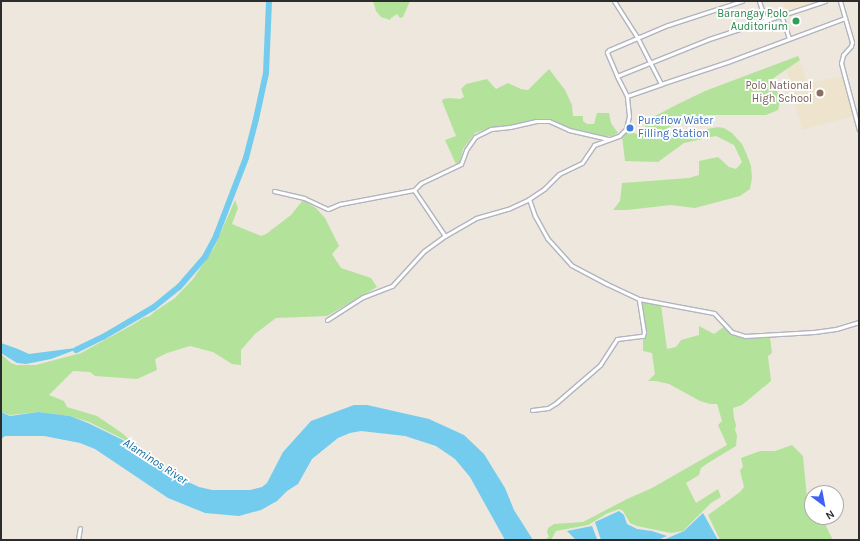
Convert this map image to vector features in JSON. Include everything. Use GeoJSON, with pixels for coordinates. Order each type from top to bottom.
{"type":"FeatureCollection","features":[{"type":"Feature","properties":{"kind":"street"},"geometry":{"type":"LineString","coordinates":[[614,1],[637,37],[661,84]]}},
{"type":"Feature","properties":{"kind":"street"},"geometry":{"type":"LineString","coordinates":[[327,320],[363,297],[388,288],[424,251],[444,236],[476,218],[508,209],[529,199],[544,189],[559,174],[582,163],[594,144],[619,136],[627,125],[629,116],[627,96],[617,76],[608,51],[637,37],[668,25],[742,1]]}},
{"type":"Feature","properties":{"kind":"street"},"geometry":{"type":"LineString","coordinates":[[759,1],[765,20]]}},
{"type":"Feature","properties":{"kind":"street"},"geometry":{"type":"LineString","coordinates":[[617,76],[709,39],[825,1]]}},
{"type":"Feature","properties":{"kind":"street"},"geometry":{"type":"LineString","coordinates":[[842,1],[852,42],[851,46],[843,55],[841,63],[859,130]]}},
{"type":"Feature","properties":{"kind":"street"},"geometry":{"type":"LineString","coordinates":[[782,15],[789,38]]}},
{"type":"Feature","properties":{"kind":"street"},"geometry":{"type":"LineString","coordinates":[[627,96],[710,68],[845,18]]}},
{"type":"Feature","properties":{"kind":"street"},"geometry":{"type":"LineString","coordinates":[[274,191],[299,196],[328,210],[340,204],[414,190],[421,183],[461,164],[471,141],[479,134],[491,129],[510,127],[536,121],[549,121],[569,130],[609,139]]}},
{"type":"Feature","properties":{"kind":"street"},"geometry":{"type":"LineString","coordinates":[[414,190],[444,236]]}},
{"type":"Feature","properties":{"kind":"street"},"geometry":{"type":"LineString","coordinates":[[529,199],[540,227],[563,258],[585,274],[639,298],[714,313],[732,332],[745,336],[820,332],[859,322]]}},
{"type":"Feature","properties":{"kind":"street"},"geometry":{"type":"LineString","coordinates":[[532,410],[548,408],[556,403],[600,365],[617,339],[643,336],[644,332],[639,298]]}},
{"type":"Feature","properties":{"kind":"street"},"geometry":{"type":"LineString","coordinates":[[78,540],[80,528]]}},
{"type":"Feature","properties":{"kind":"shaded area"},"geometry":{"type":"Polygon","coordinates":[[[782,1],[817,1],[786,11],[782,1]]]}},
{"type":"Feature","properties":{"kind":"shaded area","name":"Polo National High School"},"geometry":{"type":"Polygon","coordinates":[[[800,60],[807,83],[843,76],[854,116],[802,130],[786,68],[800,60]]]}},
{"type":"Feature","properties":{"kind":"green space"},"geometry":{"type":"Polygon","coordinates":[[[373,1],[410,1],[403,17],[400,18],[397,14],[390,20],[381,17],[376,11],[373,1]]]}},
{"type":"Feature","properties":{"kind":"green space"},"geometry":{"type":"Polygon","coordinates":[[[798,56],[800,60],[768,82],[777,91],[780,101],[778,110],[766,115],[708,115],[683,120],[666,129],[665,141],[681,134],[718,127],[724,128],[732,133],[742,144],[751,166],[752,178],[750,189],[740,196],[695,208],[671,205],[627,210],[613,210],[620,201],[622,183],[689,178],[699,175],[699,161],[718,157],[729,167],[736,169],[742,162],[734,145],[716,136],[684,143],[658,162],[625,161],[622,136],[626,130],[637,134],[643,129],[651,118],[678,104],[705,91],[798,56]]]}},
{"type":"Feature","properties":{"kind":"green space"},"geometry":{"type":"Polygon","coordinates":[[[549,69],[565,90],[572,105],[573,116],[583,116],[583,121],[587,124],[594,124],[597,113],[609,113],[611,123],[618,133],[612,136],[605,136],[569,128],[550,119],[537,119],[507,126],[493,127],[475,133],[463,149],[460,162],[456,164],[445,140],[456,136],[442,101],[443,99],[460,99],[464,97],[461,89],[466,84],[487,79],[496,89],[508,83],[521,89],[528,90],[549,69]]]}},
{"type":"Feature","properties":{"kind":"green space"},"geometry":{"type":"Polygon","coordinates":[[[235,200],[238,208],[232,224],[261,236],[266,234],[291,215],[303,200],[316,208],[325,218],[339,246],[332,254],[341,268],[371,278],[377,287],[327,316],[276,318],[255,334],[241,350],[241,365],[232,364],[213,352],[190,346],[167,353],[155,359],[157,370],[137,379],[95,376],[90,372],[73,371],[49,395],[64,401],[67,407],[97,416],[122,433],[135,445],[89,422],[70,416],[38,412],[10,415],[1,412],[1,354],[11,363],[16,365],[36,365],[81,353],[143,318],[150,316],[175,298],[193,279],[214,248],[235,200]]]}},
{"type":"Feature","properties":{"kind":"green space"},"geometry":{"type":"Polygon","coordinates":[[[640,300],[661,305],[667,349],[676,347],[681,340],[699,335],[699,326],[714,334],[725,326],[736,336],[745,338],[770,337],[772,353],[768,356],[771,381],[742,405],[733,408],[736,425],[735,430],[737,435],[736,446],[701,468],[699,475],[686,483],[696,503],[718,489],[721,497],[711,503],[683,531],[671,533],[637,526],[630,523],[623,511],[619,509],[606,514],[588,525],[556,531],[551,540],[544,540],[549,537],[547,532],[548,528],[554,524],[583,522],[652,488],[727,445],[718,425],[722,421],[717,404],[710,404],[700,401],[669,384],[648,381],[655,374],[652,353],[643,351],[643,339],[646,333],[640,300]]]}},
{"type":"Feature","properties":{"kind":"green space"},"geometry":{"type":"Polygon","coordinates":[[[792,445],[803,456],[806,485],[804,485],[804,525],[827,525],[826,526],[833,540],[720,540],[708,515],[740,492],[744,487],[740,470],[743,467],[741,458],[760,451],[775,451],[792,445]]]}},
{"type":"Feature","properties":{"kind":"water"},"geometry":{"type":"Polygon","coordinates":[[[1,343],[29,354],[83,347],[51,359],[26,364],[17,363],[1,353],[1,343]]]}},
{"type":"Feature","properties":{"kind":"water","name":"Alaminos River"},"geometry":{"type":"Polygon","coordinates":[[[354,405],[367,405],[429,419],[464,435],[484,454],[505,488],[514,510],[533,540],[505,540],[470,477],[455,459],[436,446],[405,436],[361,431],[350,433],[338,438],[312,459],[298,484],[287,491],[277,501],[261,510],[239,516],[205,513],[168,498],[95,449],[80,443],[44,436],[5,436],[1,439],[1,412],[10,416],[38,412],[70,416],[135,446],[171,474],[199,487],[212,490],[250,490],[262,487],[267,483],[283,452],[311,421],[354,405]]]}},
{"type":"Feature","properties":{"kind":"water"},"geometry":{"type":"Polygon","coordinates":[[[619,511],[624,515],[627,524],[637,529],[652,531],[667,536],[658,540],[601,540],[595,522],[619,511]]]}},
{"type":"Feature","properties":{"kind":"water"},"geometry":{"type":"Polygon","coordinates":[[[703,513],[718,540],[663,540],[684,531],[703,513]]]}},
{"type":"Feature","properties":{"kind":"water"},"geometry":{"type":"Polygon","coordinates":[[[592,526],[597,539],[594,540],[576,540],[567,531],[592,526]]]}},
{"type":"Feature","properties":{"kind":"waterway"},"geometry":{"type":"LineString","coordinates":[[76,350],[103,337],[154,307],[179,287],[205,257],[216,236],[246,158],[256,119],[266,73],[269,1]]}},
{"type":"Feature","properties":{"kind":"place","name":"Barangay Polo Auditorium"},"geometry":{"type":"Point","coordinates":[796,21]}},
{"type":"Feature","properties":{"kind":"place","name":"Polo National High School"},"geometry":{"type":"Point","coordinates":[820,93]}},
{"type":"Feature","properties":{"kind":"place","name":"Pureflow Water Filling Station"},"geometry":{"type":"Point","coordinates":[630,128]}}]}
